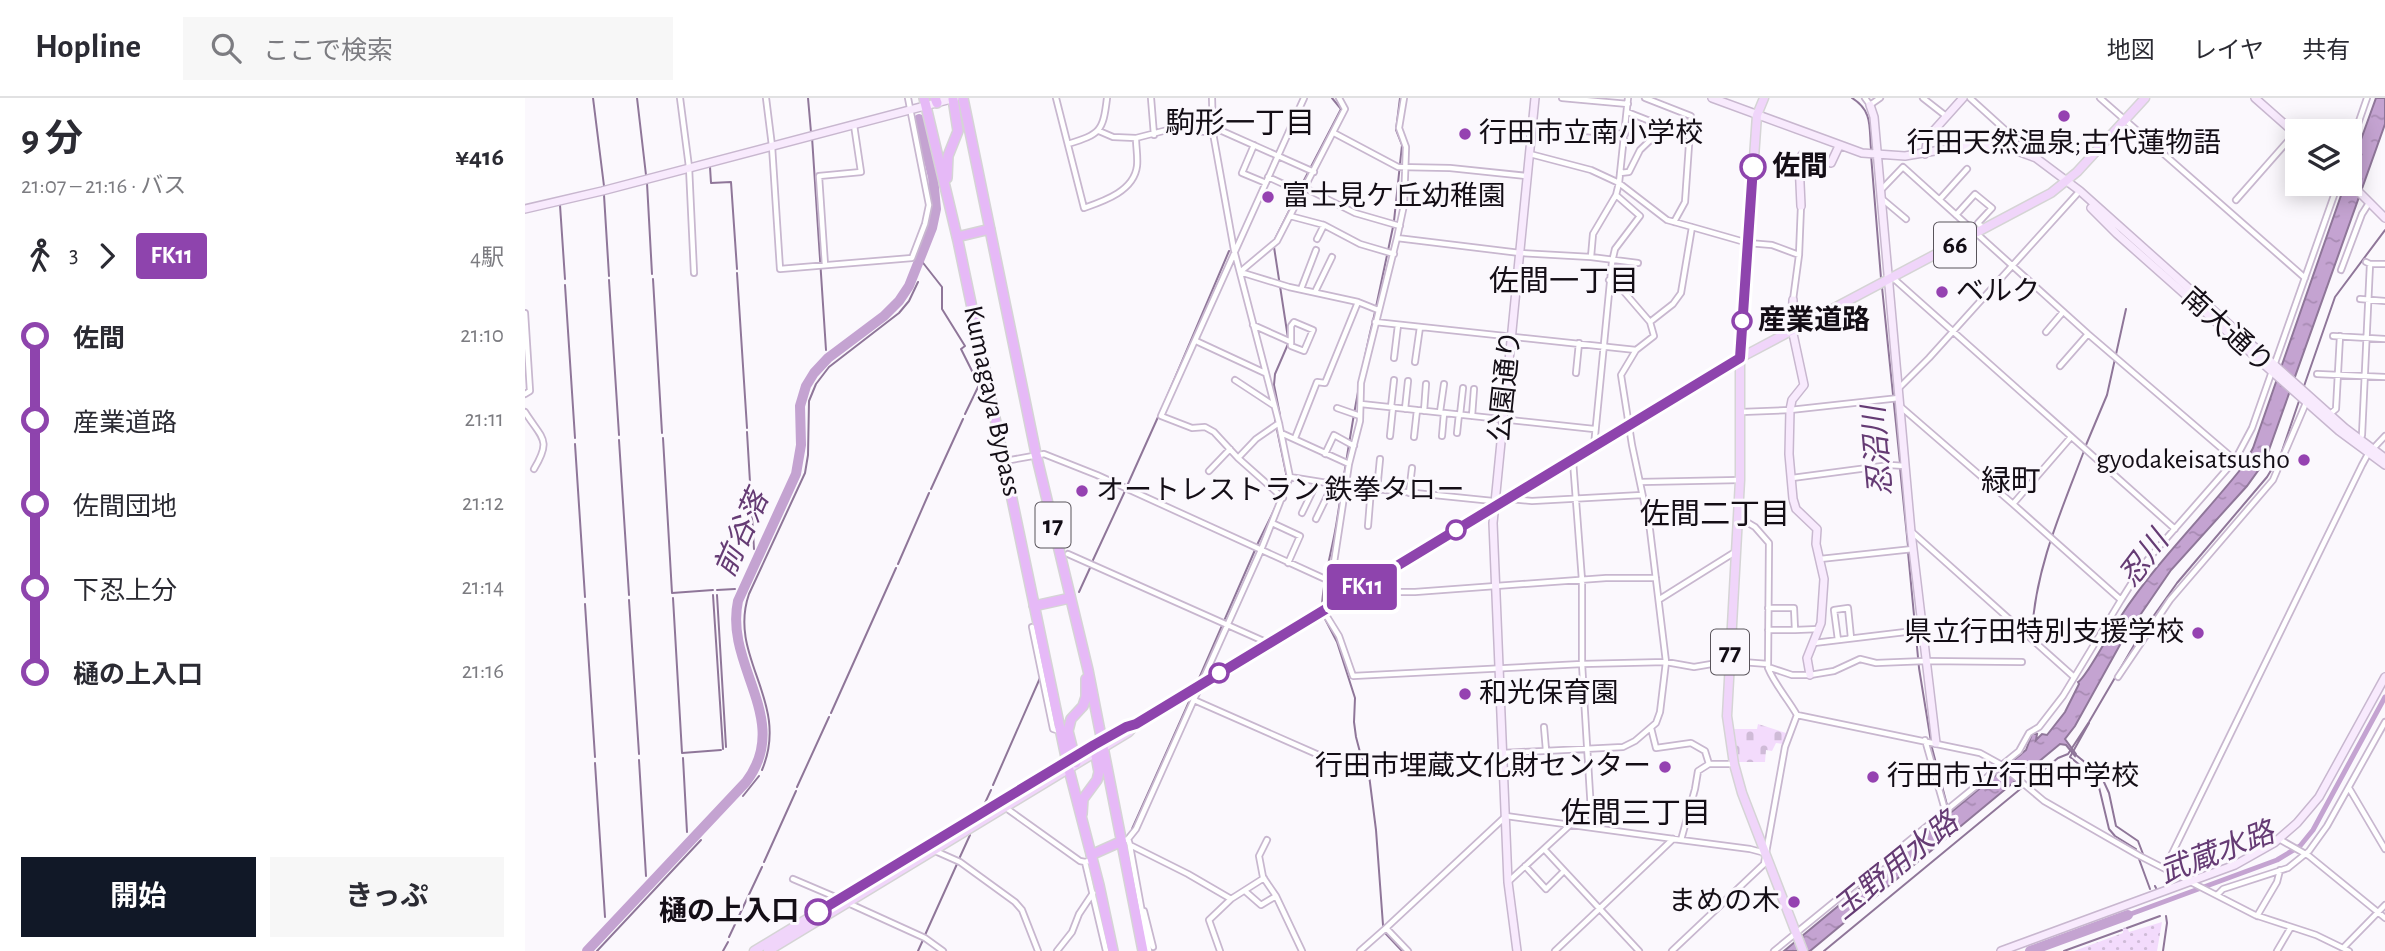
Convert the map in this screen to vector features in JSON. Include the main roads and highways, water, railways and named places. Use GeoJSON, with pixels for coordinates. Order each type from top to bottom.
{"type":"FeatureCollection","features":[{"type":"Feature","properties":{"kind":"highway"},"geometry":{"type":"LineString","coordinates":[[949,200],[947,164],[958,131],[954,98]]}},
{"type":"Feature","properties":{"kind":"highway","name":"Kumagaya Bypass"},"geometry":{"type":"LineString","coordinates":[[963,98],[1036,454],[1088,670],[1099,746],[1126,842],[1149,950]]}},
{"type":"Feature","properties":{"kind":"highway","name":"Kumagaya Bypass"},"geometry":{"type":"LineString","coordinates":[[925,102],[949,200],[1061,731],[1072,762],[1080,819],[1113,951]]}},
{"type":"Feature","properties":{"kind":"highway"},"geometry":{"type":"LineString","coordinates":[[957,237],[989,229]]}},
{"type":"Feature","properties":{"kind":"highway"},"geometry":{"type":"LineString","coordinates":[[1034,606],[1070,598]]}},
{"type":"Feature","properties":{"kind":"highway","name":"17"},"geometry":{"type":"LineString","coordinates":[[1072,762],[1068,731],[1071,719],[1083,706],[1086,698],[1085,682],[1088,670]]}},
{"type":"Feature","properties":{"kind":"highway","name":"17"},"geometry":{"type":"LineString","coordinates":[[1080,819],[1083,799],[1097,780],[1099,746]]}},
{"type":"Feature","properties":{"kind":"highway"},"geometry":{"type":"LineString","coordinates":[[1090,859],[1126,842]]}},
{"type":"Feature","properties":{"kind":"main road","name":"77"},"geometry":{"type":"LineString","coordinates":[[1764,98],[1757,115],[1740,358],[1740,480],[1727,716],[1734,764],[1742,793],[1803,951]]}},
{"type":"Feature","properties":{"kind":"main road","name":"66"},"geometry":{"type":"LineString","coordinates":[[755,951],[1136,724],[1192,695],[1199,685],[1355,592],[1493,504],[1508,498],[1740,358],[1980,231],[2066,182],[2145,98]]}},
{"type":"Feature","properties":{"kind":"main road","name":"66"},"geometry":{"type":"LineString","coordinates":[[768,951],[843,901]]}},
{"type":"Feature","properties":{"kind":"water"},"geometry":{"type":"Polygon","coordinates":[[[2376,98],[2385,98],[2385,124],[2362,189],[2362,137],[2376,98]]]}},
{"type":"Feature","properties":{"kind":"water"},"geometry":{"type":"Polygon","coordinates":[[[2341,196],[2359,196],[2265,461],[2247,486],[2171,570],[2121,643],[2065,739],[2075,756],[2066,745],[2060,744],[1810,951],[1784,951],[2026,750],[2032,734],[2037,734],[2036,740],[2042,734],[2047,735],[2065,712],[2078,682],[2135,596],[2244,465],[2253,448],[2341,196]]]}},
{"type":"Feature","properties":{"kind":"waterway"},"geometry":{"type":"LineString","coordinates":[[593,98],[604,186]]}},
{"type":"Feature","properties":{"kind":"waterway"},"geometry":{"type":"LineString","coordinates":[[637,98],[646,175]]}},
{"type":"Feature","properties":{"kind":"waterway"},"geometry":{"type":"LineString","coordinates":[[808,98],[811,132]]}},
{"type":"Feature","properties":{"kind":"waterway"},"geometry":{"type":"LineString","coordinates":[[1300,188],[1341,109],[1332,98]]}},
{"type":"Feature","properties":{"kind":"waterway"},"geometry":{"type":"LineString","coordinates":[[1394,221],[1402,145],[1396,130],[1400,98]]}},
{"type":"Feature","properties":{"kind":"waterway","name":"忍沼川"},"geometry":{"type":"LineString","coordinates":[[1852,98],[1867,114],[1871,149]]}},
{"type":"Feature","properties":{"kind":"waterway","name":"前谷落"},"geometry":{"type":"LineString","coordinates":[[587,951],[746,782],[759,759],[763,737],[760,715],[740,648],[736,625],[738,601],[796,474],[801,445],[800,406],[806,386],[828,358],[884,316],[899,301],[909,286],[932,228],[936,209],[933,177],[919,119]]}},
{"type":"Feature","properties":{"kind":"waterway"},"geometry":{"type":"LineString","coordinates":[[812,137],[826,350]]}},
{"type":"Feature","properties":{"kind":"waterway","name":"忍沼川"},"geometry":{"type":"LineString","coordinates":[[1871,155],[1881,278]]}},
{"type":"Feature","properties":{"kind":"waterway"},"geometry":{"type":"LineString","coordinates":[[710,167],[711,183],[731,182],[737,269]]}},
{"type":"Feature","properties":{"kind":"waterway"},"geometry":{"type":"LineString","coordinates":[[647,183],[652,274]]}},
{"type":"Feature","properties":{"kind":"waterway"},"geometry":{"type":"LineString","coordinates":[[1274,241],[1298,193]]}},
{"type":"Feature","properties":{"kind":"waterway"},"geometry":{"type":"LineString","coordinates":[[604,195],[609,276]]}},
{"type":"Feature","properties":{"kind":"waterway"},"geometry":{"type":"LineString","coordinates":[[560,205],[565,279]]}},
{"type":"Feature","properties":{"kind":"waterway"},"geometry":{"type":"LineString","coordinates":[[1376,307],[1393,227]]}},
{"type":"Feature","properties":{"kind":"waterway","name":"玉野用水路"},"geometry":{"type":"LineString","coordinates":[[2303,389],[2335,297],[2385,230]]}},
{"type":"Feature","properties":{"kind":"waterway"},"geometry":{"type":"LineString","coordinates":[[1274,247],[1288,338]]}},
{"type":"Feature","properties":{"kind":"waterway"},"geometry":{"type":"LineString","coordinates":[[1160,413],[1229,251]]}},
{"type":"Feature","properties":{"kind":"waterway"},"geometry":{"type":"LineString","coordinates":[[920,259],[942,287],[942,309],[965,346],[961,349],[979,385],[965,414]]}},
{"type":"Feature","properties":{"kind":"waterway"},"geometry":{"type":"LineString","coordinates":[[737,273],[747,428]]}},
{"type":"Feature","properties":{"kind":"waterway"},"geometry":{"type":"LineString","coordinates":[[653,279],[662,433]]}},
{"type":"Feature","properties":{"kind":"waterway"},"geometry":{"type":"LineString","coordinates":[[609,280],[619,435]]}},
{"type":"Feature","properties":{"kind":"waterway"},"geometry":{"type":"LineString","coordinates":[[762,770],[769,745],[769,722],[751,660],[744,617],[749,594],[805,473],[809,401],[816,384],[829,367],[899,313],[909,301],[918,282]]}},
{"type":"Feature","properties":{"kind":"waterway"},"geometry":{"type":"LineString","coordinates":[[565,285],[575,438]]}},
{"type":"Feature","properties":{"kind":"waterway","name":"忍沼川"},"geometry":{"type":"LineString","coordinates":[[1882,287],[1900,463]]}},
{"type":"Feature","properties":{"kind":"waterway"},"geometry":{"type":"LineString","coordinates":[[2086,445],[2107,395],[2126,309]]}},
{"type":"Feature","properties":{"kind":"waterway"},"geometry":{"type":"LineString","coordinates":[[1322,606],[1358,390],[1375,312]]}},
{"type":"Feature","properties":{"kind":"waterway"},"geometry":{"type":"LineString","coordinates":[[1286,482],[1275,420],[1280,415],[1274,385],[1275,374],[1288,344]]}},
{"type":"Feature","properties":{"kind":"waterway","name":"玉野用水路"},"geometry":{"type":"LineString","coordinates":[[1824,951],[2058,758],[2068,754],[2140,635],[2177,583],[2267,477],[2281,454],[2299,401]]}},
{"type":"Feature","properties":{"kind":"waterway"},"geometry":{"type":"LineString","coordinates":[[1127,486],[1158,417]]}},
{"type":"Feature","properties":{"kind":"waterway"},"geometry":{"type":"LineString","coordinates":[[931,489],[963,419]]}},
{"type":"Feature","properties":{"kind":"waterway"},"geometry":{"type":"LineString","coordinates":[[747,432],[754,549]]}},
{"type":"Feature","properties":{"kind":"waterway"},"geometry":{"type":"LineString","coordinates":[[663,438],[672,593],[713,590]]}},
{"type":"Feature","properties":{"kind":"waterway"},"geometry":{"type":"LineString","coordinates":[[619,440],[629,595]]}},
{"type":"Feature","properties":{"kind":"waterway"},"geometry":{"type":"LineString","coordinates":[[575,444],[585,597]]}},
{"type":"Feature","properties":{"kind":"waterway"},"geometry":{"type":"LineString","coordinates":[[2032,633],[2044,563],[2084,451]]}},
{"type":"Feature","properties":{"kind":"waterway","name":"忍沼川"},"geometry":{"type":"LineString","coordinates":[[1900,468],[1908,546]]}},
{"type":"Feature","properties":{"kind":"waterway"},"geometry":{"type":"LineString","coordinates":[[1093,560],[1125,491]]}},
{"type":"Feature","properties":{"kind":"waterway"},"geometry":{"type":"LineString","coordinates":[[898,564],[929,493]]}},
{"type":"Feature","properties":{"kind":"waterway"},"geometry":{"type":"LineString","coordinates":[[1257,545],[1276,506]]}},
{"type":"Feature","properties":{"kind":"waterway"},"geometry":{"type":"LineString","coordinates":[[1197,683],[1255,550]]}},
{"type":"Feature","properties":{"kind":"waterway","name":"忍沼川"},"geometry":{"type":"LineString","coordinates":[[1908,552],[1919,668],[1932,748],[1947,805]]}},
{"type":"Feature","properties":{"kind":"waterway"},"geometry":{"type":"LineString","coordinates":[[831,713],[896,568]]}},
{"type":"Feature","properties":{"kind":"waterway"},"geometry":{"type":"LineString","coordinates":[[1079,592],[1090,568]]}},
{"type":"Feature","properties":{"kind":"waterway"},"geometry":{"type":"LineString","coordinates":[[717,590],[735,589]]}},
{"type":"Feature","properties":{"kind":"waterway"},"geometry":{"type":"LineString","coordinates":[[713,595],[723,749]]}},
{"type":"Feature","properties":{"kind":"waterway"},"geometry":{"type":"LineString","coordinates":[[717,595],[726,747]]}},
{"type":"Feature","properties":{"kind":"waterway"},"geometry":{"type":"LineString","coordinates":[[673,598],[682,753],[721,750]]}},
{"type":"Feature","properties":{"kind":"waterway"},"geometry":{"type":"LineString","coordinates":[[629,600],[639,754]]}},
{"type":"Feature","properties":{"kind":"waterway"},"geometry":{"type":"LineString","coordinates":[[585,604],[595,757]]}},
{"type":"Feature","properties":{"kind":"waterway"},"geometry":{"type":"LineString","coordinates":[[1323,615],[1337,642],[1355,698],[1356,737],[1361,756],[1368,767],[1376,830],[1383,925],[1386,934],[1402,951]]}},
{"type":"Feature","properties":{"kind":"waterway"},"geometry":{"type":"LineString","coordinates":[[993,785],[1040,678]]}},
{"type":"Feature","properties":{"kind":"waterway"},"geometry":{"type":"LineString","coordinates":[[1132,829],[1192,695]]}},
{"type":"Feature","properties":{"kind":"waterway","name":"武蔵水路"},"geometry":{"type":"LineString","coordinates":[[2128,915],[2277,860],[2300,846],[2313,830],[2385,697]]}},
{"type":"Feature","properties":{"kind":"waterway"},"geometry":{"type":"LineString","coordinates":[[797,787],[829,717]]}},
{"type":"Feature","properties":{"kind":"waterway"},"geometry":{"type":"LineString","coordinates":[[2089,723],[2070,757],[2098,783],[2109,829],[2136,849]]}},
{"type":"Feature","properties":{"kind":"waterway"},"geometry":{"type":"LineString","coordinates":[[2076,755],[2103,780],[2109,793],[2116,826],[2138,841],[2143,854]]}},
{"type":"Feature","properties":{"kind":"waterway"},"geometry":{"type":"LineString","coordinates":[[683,758],[687,832]]}},
{"type":"Feature","properties":{"kind":"waterway"},"geometry":{"type":"LineString","coordinates":[[639,760],[646,876]]}},
{"type":"Feature","properties":{"kind":"waterway"},"geometry":{"type":"LineString","coordinates":[[595,763],[605,917]]}},
{"type":"Feature","properties":{"kind":"waterway"},"geometry":{"type":"LineString","coordinates":[[743,796],[759,776]]}},
{"type":"Feature","properties":{"kind":"waterway"},"geometry":{"type":"LineString","coordinates":[[984,805],[991,790]]}},
{"type":"Feature","properties":{"kind":"waterway"},"geometry":{"type":"LineString","coordinates":[[764,862],[796,791]]}},
{"type":"Feature","properties":{"kind":"waterway"},"geometry":{"type":"LineString","coordinates":[[959,859],[970,835]]}},
{"type":"Feature","properties":{"kind":"waterway"},"geometry":{"type":"LineString","coordinates":[[597,951],[701,840]]}},
{"type":"Feature","properties":{"kind":"waterway"},"geometry":{"type":"LineString","coordinates":[[2139,859],[2150,889]]}},
{"type":"Feature","properties":{"kind":"waterway"},"geometry":{"type":"LineString","coordinates":[[925,935],[957,864]]}},
{"type":"Feature","properties":{"kind":"waterway"},"geometry":{"type":"LineString","coordinates":[[729,937],[762,867]]}},
{"type":"Feature","properties":{"kind":"waterway"},"geometry":{"type":"LineString","coordinates":[[2155,886],[2157,890]]}},
{"type":"Feature","properties":{"kind":"waterway","name":"武蔵水路"},"geometry":{"type":"LineString","coordinates":[[2030,951],[2128,915]]}},
{"type":"Feature","properties":{"kind":"waterway"},"geometry":{"type":"LineString","coordinates":[[2127,928],[2160,916]]}},
{"type":"Feature","properties":{"kind":"waterway"},"geometry":{"type":"LineString","coordinates":[[2163,951],[2166,916]]}},
{"type":"Feature","properties":{"kind":"waterway"},"geometry":{"type":"LineString","coordinates":[[2064,951],[2122,930]]}},
{"type":"Feature","properties":{"kind":"waterway"},"geometry":{"type":"LineString","coordinates":[[918,951],[923,940]]}},
{"type":"Feature","properties":{"kind":"waterway"},"geometry":{"type":"LineString","coordinates":[[723,951],[728,942]]}},
{"type":"Feature","properties":{"kind":"place","name":"行田天然温泉;古代蓮物語"},"geometry":{"type":"Point","coordinates":[2064,116]}},
{"type":"Feature","properties":{"kind":"place","name":"行田市立南小学校"},"geometry":{"type":"Point","coordinates":[1465,134]}},
{"type":"Feature","properties":{"kind":"place","name":"佐間"},"geometry":{"type":"Point","coordinates":[1753,167]}},
{"type":"Feature","properties":{"kind":"place","name":"富士見ケ丘幼稚園"},"geometry":{"type":"Point","coordinates":[1268,197]}},
{"type":"Feature","properties":{"kind":"place","name":"ベルク"},"geometry":{"type":"Point","coordinates":[1942,292]}},
{"type":"Feature","properties":{"kind":"place","name":"産業道路"},"geometry":{"type":"Point","coordinates":[1742,321]}},
{"type":"Feature","properties":{"kind":"place","name":"gyodakeisatsusho"},"geometry":{"type":"Point","coordinates":[2304,460]}},
{"type":"Feature","properties":{"kind":"place","name":"オートレストラン 鉄拳タロー"},"geometry":{"type":"Point","coordinates":[1082,491]}},
{"type":"Feature","properties":{"kind":"place","name":"県立行田特別支援学校"},"geometry":{"type":"Point","coordinates":[2198,633]}},
{"type":"Feature","properties":{"kind":"place","name":"和光保育園"},"geometry":{"type":"Point","coordinates":[1465,694]}},
{"type":"Feature","properties":{"kind":"place","name":"行田市埋蔵文化財センター"},"geometry":{"type":"Point","coordinates":[1665,767]}},
{"type":"Feature","properties":{"kind":"place","name":"行田市立行田中学校"},"geometry":{"type":"Point","coordinates":[1873,777]}},
{"type":"Feature","properties":{"kind":"place","name":"まめの木"},"geometry":{"type":"Point","coordinates":[1794,902]}},
{"type":"Feature","properties":{"kind":"place","name":"樋の上入口"},"geometry":{"type":"Point","coordinates":[818,912]}},
{"type":"Feature","properties":{"kind":"district","name":"駒形一丁目"},"geometry":{"type":"Point","coordinates":[1240,124]}},
{"type":"Feature","properties":{"kind":"district","name":"佐間一丁目"},"geometry":{"type":"Point","coordinates":[1564,282]}},
{"type":"Feature","properties":{"kind":"district","name":"緑町"},"geometry":{"type":"Point","coordinates":[2011,482]}},
{"type":"Feature","properties":{"kind":"district","name":"佐間二丁目"},"geometry":{"type":"Point","coordinates":[1715,515]}},
{"type":"Feature","properties":{"kind":"district","name":"佐間三丁目"},"geometry":{"type":"Point","coordinates":[1636,814]}},
{"type":"Feature","properties":{"kind":"water label","name":"忍川"},"geometry":{"type":"Point","coordinates":[2144,559]}}]}
